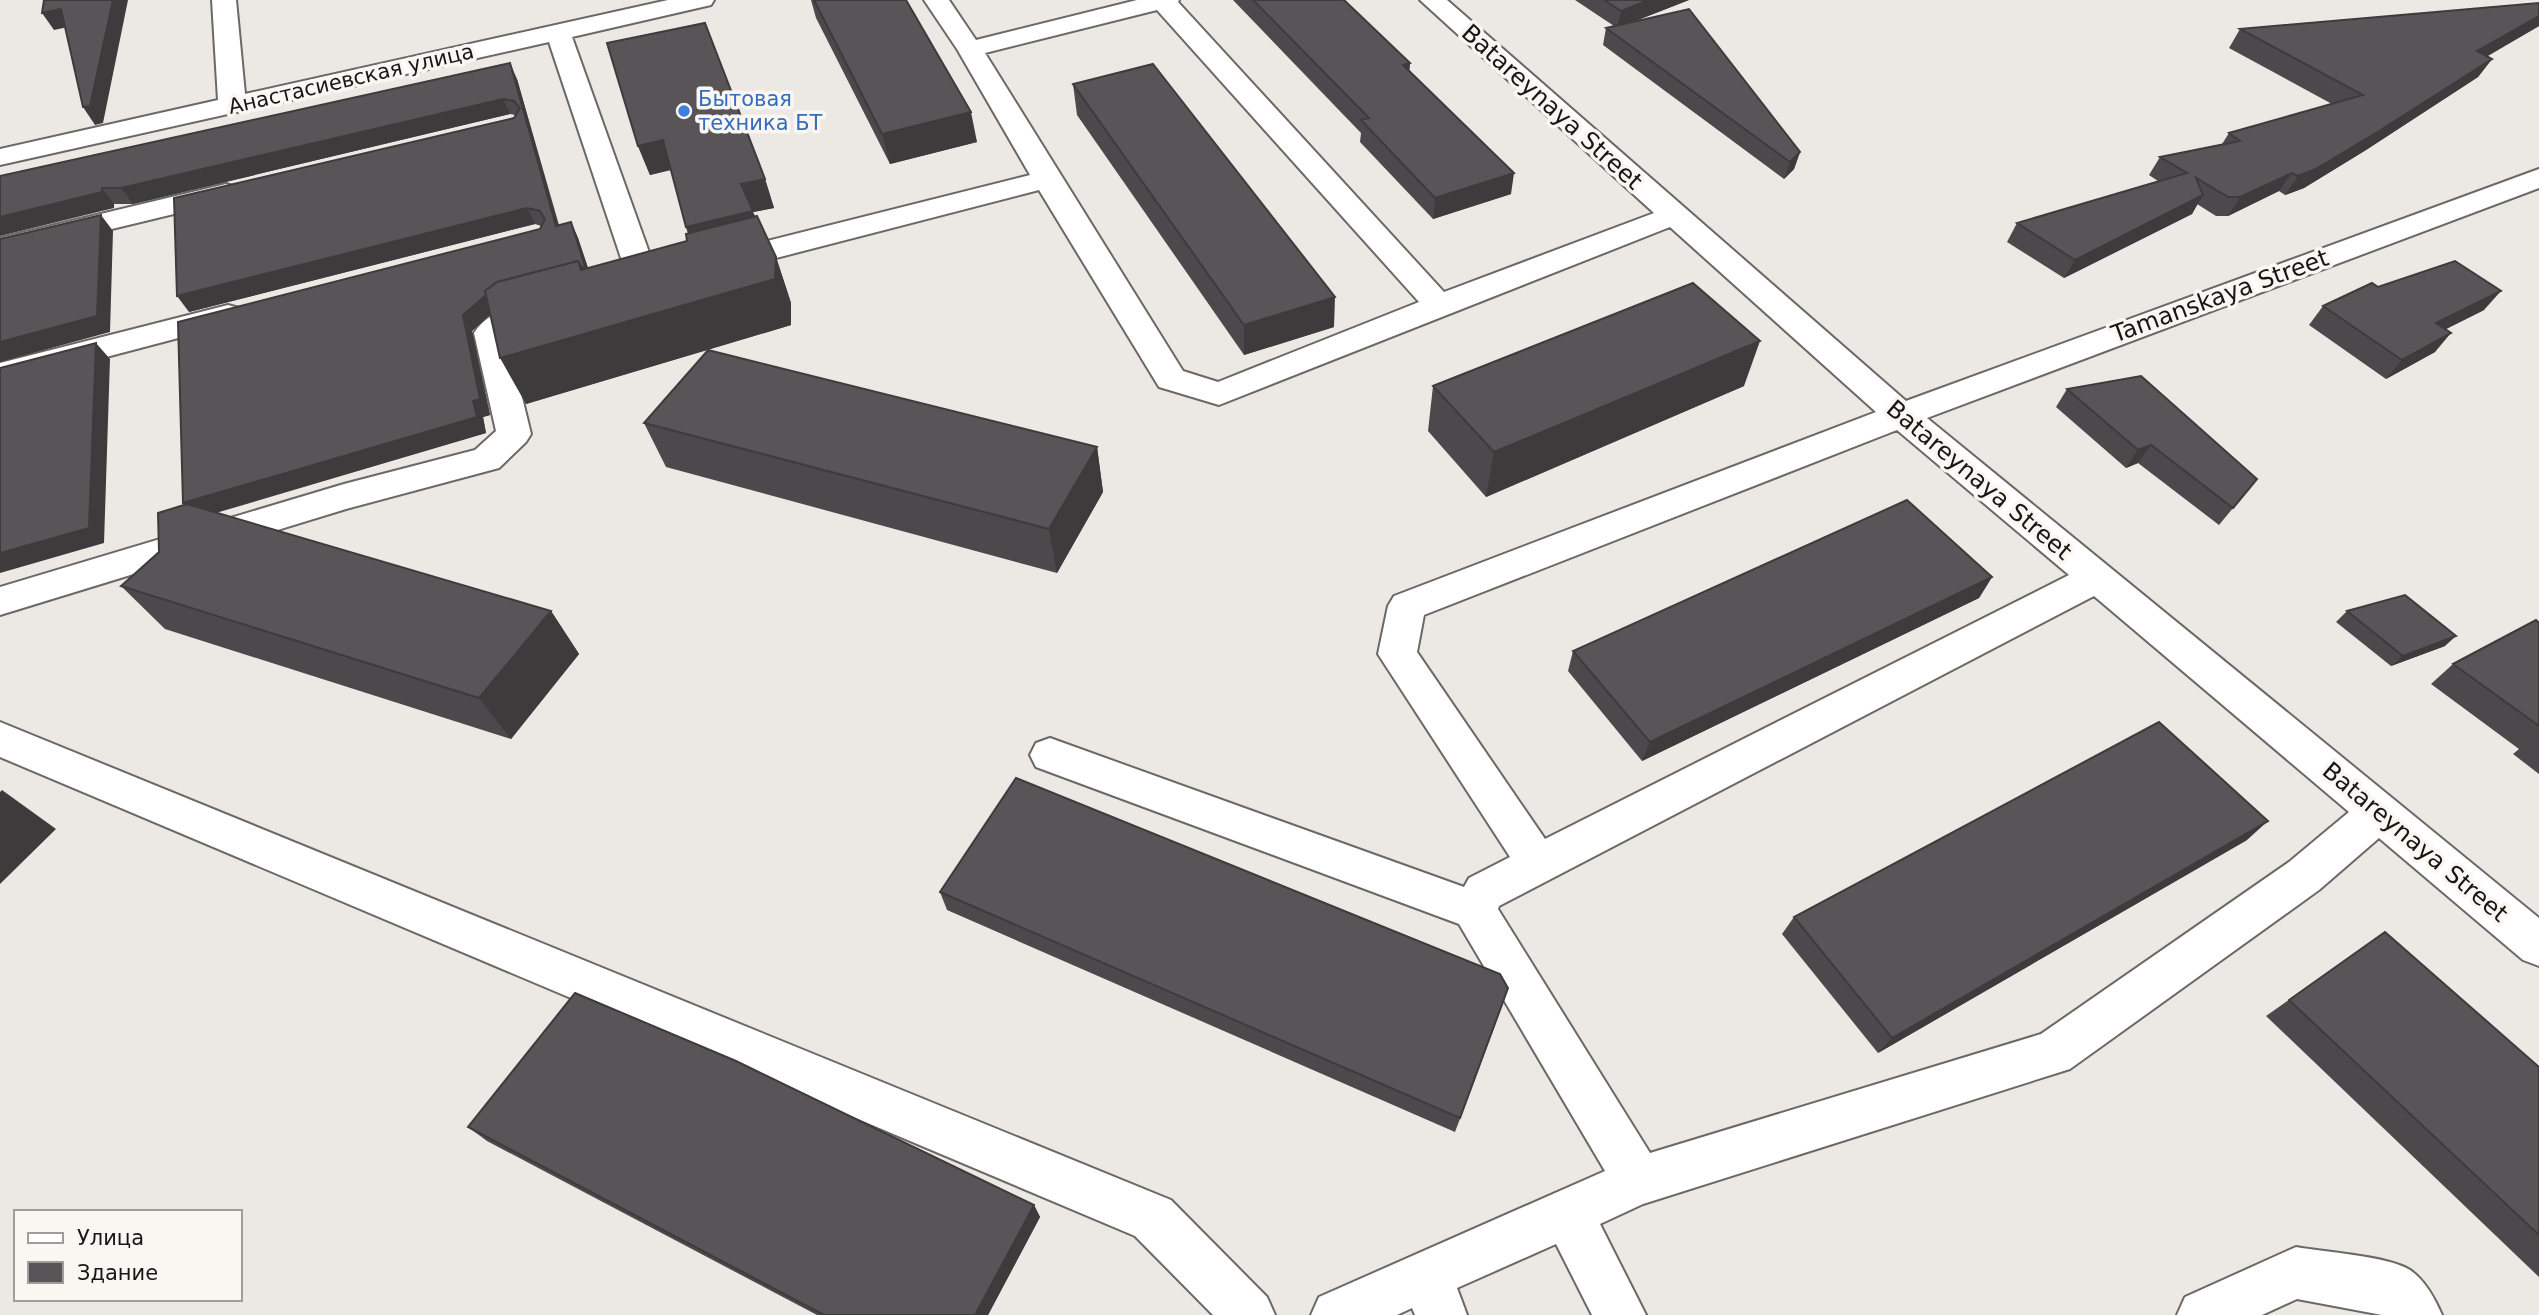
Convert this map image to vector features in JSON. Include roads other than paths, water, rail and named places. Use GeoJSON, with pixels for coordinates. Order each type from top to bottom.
{"type":"FeatureCollection","features":[{"type":"Feature","properties":{"kind":"street"},"geometry":{"type":"LineString","coordinates":[[224,0],[232,105]]}},
{"type":"Feature","properties":{"kind":"street","name":"Анастасиевская улица"},"geometry":{"type":"LineString","coordinates":[[0,157],[702,0]]}},
{"type":"Feature","properties":{"kind":"street"},"geometry":{"type":"LineString","coordinates":[[936,0],[970,49],[1046,179],[1171,379],[1219,394],[1439,305],[1675,215]]}},
{"type":"Feature","properties":{"kind":"street","name":"Batareynaya Street"},"geometry":{"type":"LineString","coordinates":[[1432,0],[1901,415],[2539,945]]}},
{"type":"Feature","properties":{"kind":"street"},"geometry":{"type":"LineString","coordinates":[[970,49],[1165,1],[1439,305]]}},
{"type":"Feature","properties":{"kind":"street"},"geometry":{"type":"LineString","coordinates":[[558,32],[630,286],[1046,179]]}},
{"type":"Feature","properties":{"kind":"street","name":"Tamanskaya Street"},"geometry":{"type":"LineString","coordinates":[[1538,864],[1397,654],[1407,606],[1901,415],[2539,178]]}},
{"type":"Feature","properties":{"kind":"street"},"geometry":{"type":"LineString","coordinates":[[0,247],[255,186]]}},
{"type":"Feature","properties":{"kind":"street"},"geometry":{"type":"LineString","coordinates":[[0,601],[344,497],[487,459],[514,434],[490,333],[509,318],[576,300]]}},
{"type":"Feature","properties":{"kind":"street"},"geometry":{"type":"LineString","coordinates":[[0,374],[254,309]]}},
{"type":"Feature","properties":{"kind":"street"},"geometry":{"type":"LineString","coordinates":[[1474,910],[1484,892],[2097,578]]}},
{"type":"Feature","properties":{"kind":"street"},"geometry":{"type":"LineString","coordinates":[[0,739],[1153,1218],[1249,1315]]}},
{"type":"Feature","properties":{"kind":"street"},"geometry":{"type":"LineString","coordinates":[[1050,755],[1474,910],[1639,1181]]}},
{"type":"Feature","properties":{"kind":"street"},"geometry":{"type":"LineString","coordinates":[[1337,1315],[1434,1295],[1567,1213],[1639,1181],[2053,1053],[2304,876],[2379,812]]}},
{"type":"Feature","properties":{"kind":"street"},"geometry":{"type":"LineString","coordinates":[[1567,1213],[1620,1315]]}},
{"type":"Feature","properties":{"kind":"street"},"geometry":{"type":"LineString","coordinates":[[2203,1315],[2295,1273],[2393,1289],[2416,1315]]}},
{"type":"Feature","properties":{"kind":"place","name":"Бытовая техника БТ"},"geometry":{"type":"Point","coordinates":[684,111]}}]}
